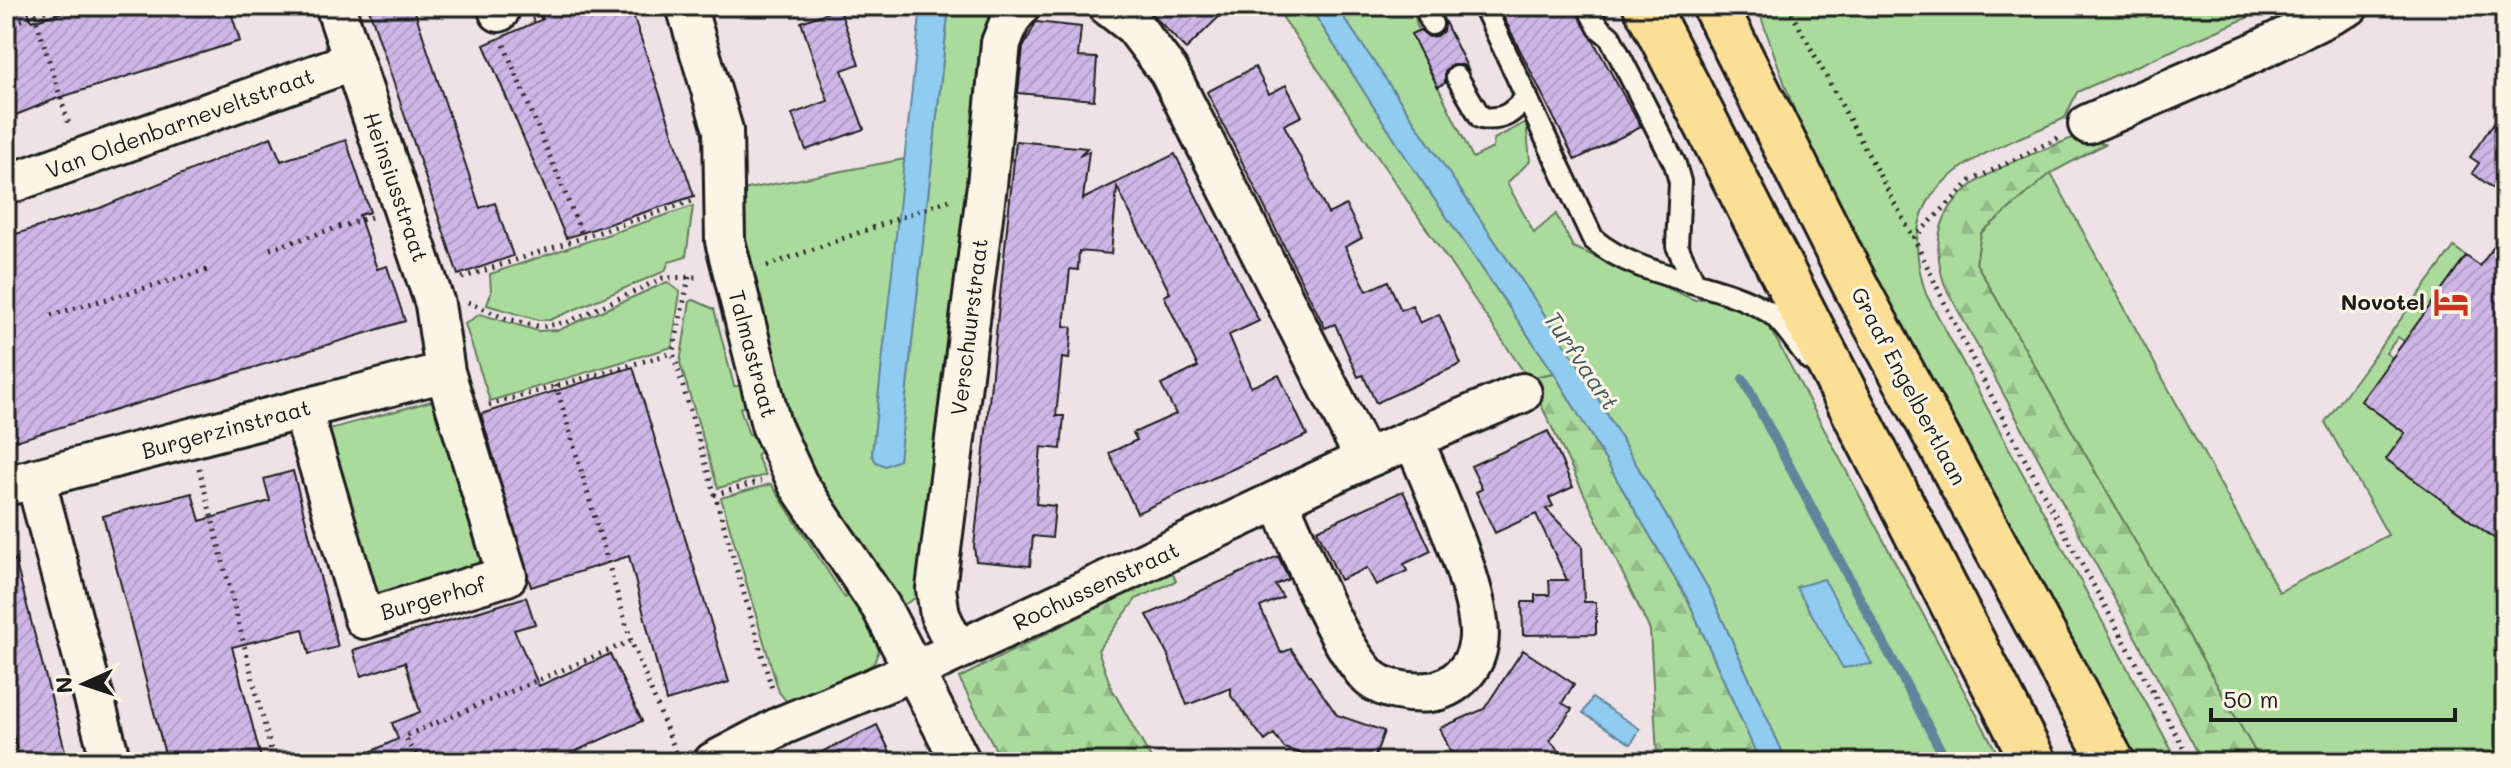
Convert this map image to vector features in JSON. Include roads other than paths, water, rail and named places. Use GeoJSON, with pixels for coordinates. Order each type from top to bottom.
{"type":"FeatureCollection","features":[{"type":"Feature","properties":{"kind":"main road"},"geometry":{"type":"LineString","coordinates":[[1646,6],[2034,762]]}},
{"type":"Feature","properties":{"kind":"main road","name":"Graaf Engelbertlaan"},"geometry":{"type":"LineString","coordinates":[[1715,6],[1858,291],[2112,762]]}},
{"type":"Feature","properties":{"kind":"street","name":"Heinsiusstraat"},"geometry":{"type":"LineString","coordinates":[[335,6],[432,296],[445,372]]}},
{"type":"Feature","properties":{"kind":"street","name":"Talmastraat"},"geometry":{"type":"LineString","coordinates":[[686,6],[723,130],[725,198],[722,218],[732,278],[771,425],[792,472],[881,607],[914,671]]}},
{"type":"Feature","properties":{"kind":"street","name":"Verschuurstraat"},"geometry":{"type":"LineString","coordinates":[[956,649],[940,615],[936,589],[987,185],[1001,43],[1011,18],[1021,6]]}},
{"type":"Feature","properties":{"kind":"street"},"geometry":{"type":"LineString","coordinates":[[1108,6],[1134,26],[1169,72],[1365,459]]}},
{"type":"Feature","properties":{"kind":"street"},"geometry":{"type":"LineString","coordinates":[[2088,124],[2257,61],[2349,6]]}},
{"type":"Feature","properties":{"kind":"street","name":"Van Oldenbarneveltstraat"},"geometry":{"type":"LineString","coordinates":[[6,185],[353,61]]}},
{"type":"Feature","properties":{"kind":"street","name":"Burgerzinstraat"},"geometry":{"type":"LineString","coordinates":[[20,482],[445,372]]}},
{"type":"Feature","properties":{"kind":"street","name":"Burgerhof"},"geometry":{"type":"LineString","coordinates":[[302,409],[364,619],[507,576],[445,372]]}},
{"type":"Feature","properties":{"kind":"street","name":"Rochussenstraat"},"geometry":{"type":"LineString","coordinates":[[713,762],[783,725],[914,671],[1365,459],[1522,393]]}},
{"type":"Feature","properties":{"kind":"street"},"geometry":{"type":"LineString","coordinates":[[1279,502],[1346,643],[1369,678],[1410,694],[1443,691],[1468,671],[1479,644],[1475,611],[1462,558],[1413,438]]}},
{"type":"Feature","properties":{"kind":"street"},"geometry":{"type":"LineString","coordinates":[[20,482],[111,762]]}},
{"type":"Feature","properties":{"kind":"street"},"geometry":{"type":"LineString","coordinates":[[914,671],[956,757]]}},
{"type":"Feature","properties":{"kind":"lane"},"geometry":{"type":"LineString","coordinates":[[1484,6],[1593,239],[1614,257],[1638,268],[1694,282],[1772,314],[1853,413]]}},
{"type":"Feature","properties":{"kind":"lane"},"geometry":{"type":"LineString","coordinates":[[1587,6],[1599,28],[1610,37],[1675,164],[1680,182],[1677,246],[1694,282]]}},
{"type":"Feature","properties":{"kind":"lane"},"geometry":{"type":"LineString","coordinates":[[1457,77],[1481,118],[1495,120],[1510,115],[1527,97]]}},
{"type":"Feature","properties":{"kind":"water"},"geometry":{"type":"Polygon","coordinates":[[[921,6],[949,6],[899,460],[885,466],[876,462],[872,455],[921,6]]]}},
{"type":"Feature","properties":{"kind":"water"},"geometry":{"type":"Polygon","coordinates":[[[1309,6],[1336,6],[1578,364],[1709,590],[1787,762],[1760,762],[1688,600],[1554,373],[1411,165],[1309,6]]]}},
{"type":"Feature","properties":{"kind":"water"},"geometry":{"type":"Polygon","coordinates":[[[1824,579],[1872,664],[1843,668],[1796,587],[1824,579]]]}},
{"type":"Feature","properties":{"kind":"water"},"geometry":{"type":"Polygon","coordinates":[[[1592,698],[1640,729],[1631,744],[1583,713],[1592,698]]]}},
{"type":"Feature","properties":{"kind":"waterway"},"geometry":{"type":"LineString","coordinates":[[1743,379],[1947,762]]}},
{"type":"Feature","properties":{"kind":"place","name":"Novotel"},"geometry":{"type":"Point","coordinates":[2451,302]}},
{"type":"Feature","properties":{"kind":"water label","name":"Turfvaart"},"geometry":{"type":"Point","coordinates":[1581,361]}}]}
